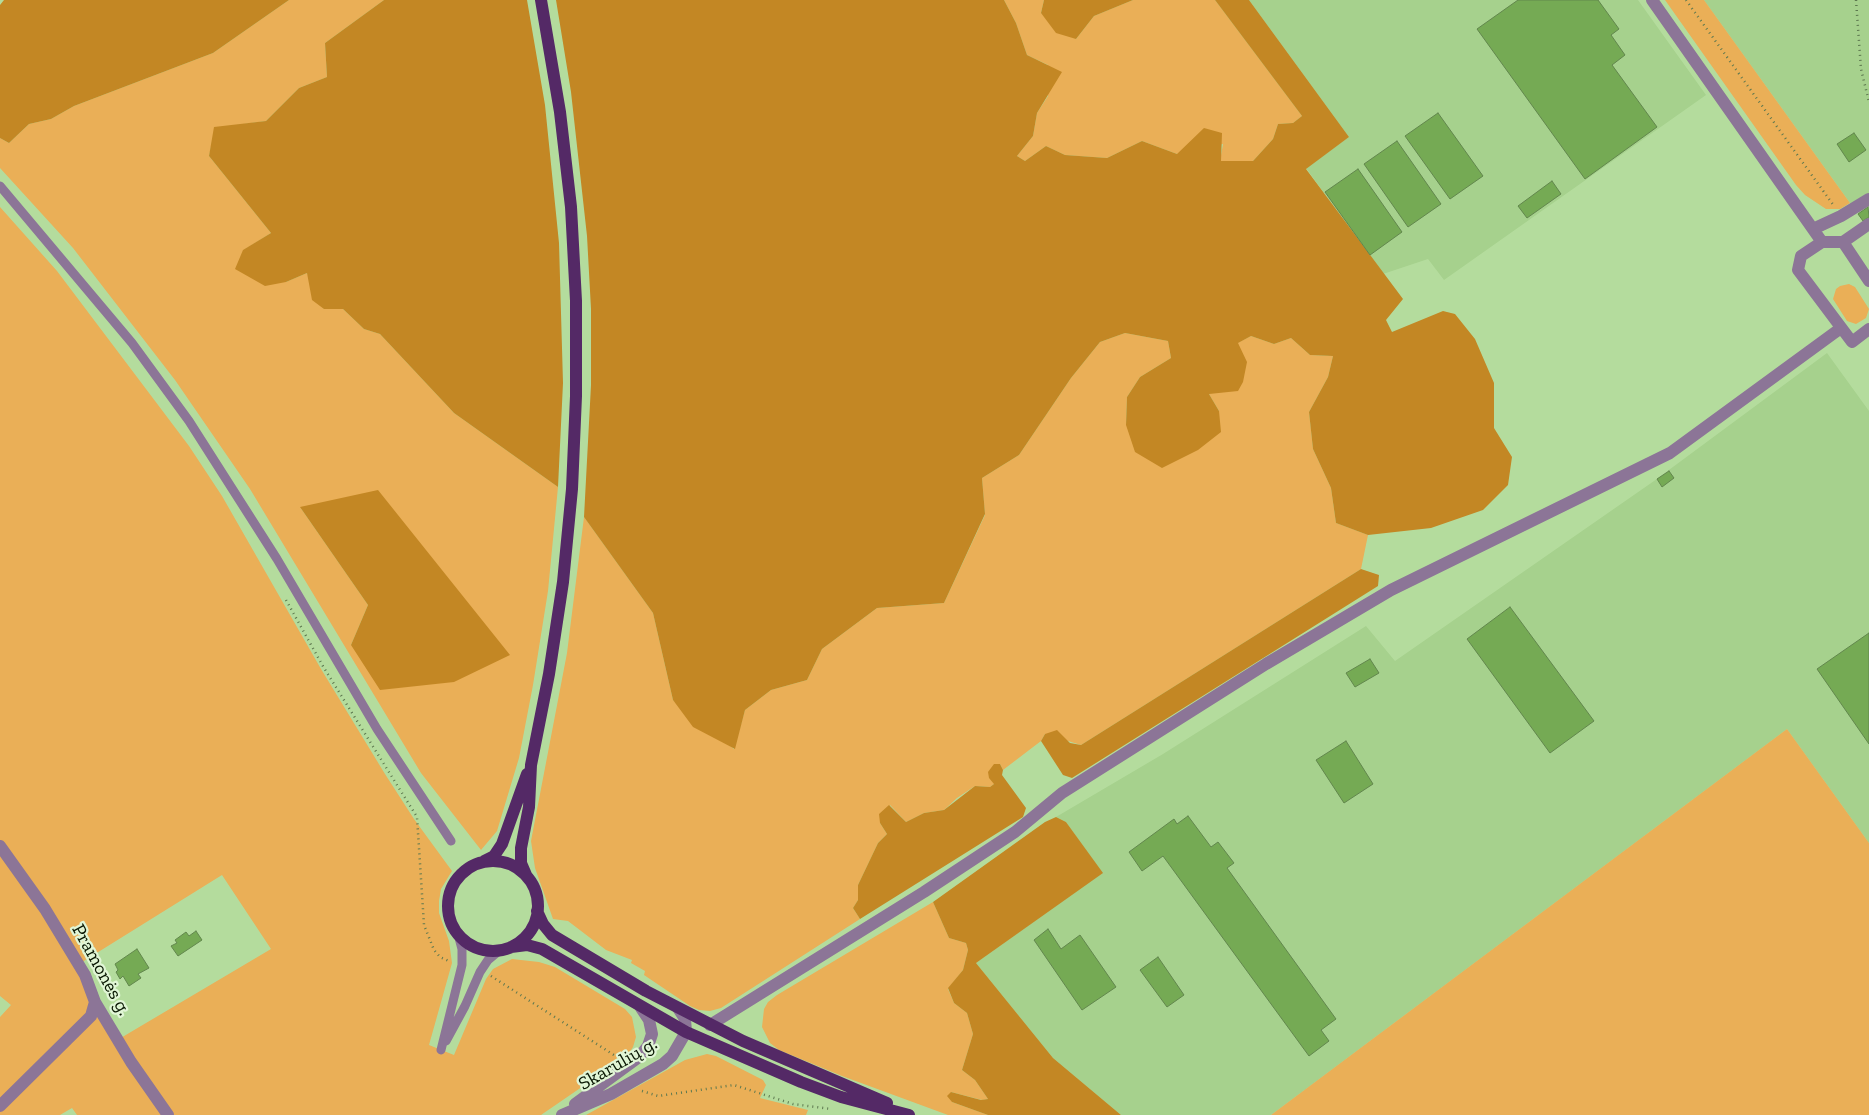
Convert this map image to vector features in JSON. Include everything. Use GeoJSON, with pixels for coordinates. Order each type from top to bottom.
{"type":"FeatureCollection","features":[{"type":"Feature","properties":{"kind":"main road"},"geometry":{"type":"LineString","coordinates":[[541,0],[560,112],[570,207],[576,301],[576,396],[572,489],[563,582],[549,674],[531,765],[529,807],[521,848],[521,863],[536,893],[537,911],[543,924],[552,935],[622,978],[710,1025],[777,1057],[914,1115]]}},
{"type":"Feature","properties":{"kind":"main road"},"geometry":{"type":"LineString","coordinates":[[531,765],[502,844],[494,856],[470,868],[460,876],[451,892],[448,911],[451,923],[458,934],[477,948],[506,948],[527,945],[542,949],[641,1008],[686,1032],[801,1082],[841,1097],[909,1115]]}},
{"type":"Feature","properties":{"kind":"main road"},"geometry":{"type":"LineString","coordinates":[[481,863],[506,863],[527,877]]}},
{"type":"Feature","properties":{"kind":"main road"},"geometry":{"type":"LineString","coordinates":[[506,948],[529,932],[537,911]]}},
{"type":"Feature","properties":{"kind":"street"},"geometry":{"type":"LineString","coordinates":[[1652,0],[1822,242]]}},
{"type":"Feature","properties":{"kind":"street"},"geometry":{"type":"LineString","coordinates":[[1813,228],[1841,216],[1869,199]]}},
{"type":"Feature","properties":{"kind":"street"},"geometry":{"type":"LineString","coordinates":[[1869,224],[1842,242],[1822,242],[1801,256],[1798,270],[1852,342],[1869,329]]}},
{"type":"Feature","properties":{"kind":"street"},"geometry":{"type":"LineString","coordinates":[[1842,242],[1869,281]]}},
{"type":"Feature","properties":{"kind":"street"},"geometry":{"type":"LineString","coordinates":[[710,1025],[924,892],[1015,832],[1062,793],[1266,664],[1391,590],[1670,453],[1841,328]]}},
{"type":"Feature","properties":{"kind":"street","name":"Pramonės g."},"geometry":{"type":"LineString","coordinates":[[0,846],[45,909],[85,975],[95,1002],[131,1062],[168,1115]]}},
{"type":"Feature","properties":{"kind":"street"},"geometry":{"type":"LineString","coordinates":[[0,1106],[91,1016],[95,1002]]}},
{"type":"Feature","properties":{"kind":"street","name":"Skarulių g."},"geometry":{"type":"LineString","coordinates":[[561,1115],[639,1057],[648,1046],[652,1034],[649,1020],[641,1008]]}},
{"type":"Feature","properties":{"kind":"street"},"geometry":{"type":"LineString","coordinates":[[678,1008],[684,1019],[686,1032]]}},
{"type":"Feature","properties":{"kind":"street","name":"Skarulių g."},"geometry":{"type":"LineString","coordinates":[[561,1115],[611,1094],[663,1064],[672,1056],[686,1032]]}},
{"type":"Feature","properties":{"kind":"lane"},"geometry":{"type":"LineString","coordinates":[[0,186],[132,343],[189,420],[277,559],[377,729],[451,840]]}},
{"type":"Feature","properties":{"kind":"lane"},"geometry":{"type":"LineString","coordinates":[[458,934],[462,949],[462,966],[441,1050],[465,1006],[480,972],[488,960],[506,948]]}},
{"type":"Feature","properties":{"kind":"path"},"geometry":{"type":"LineString","coordinates":[[1686,0],[1841,216]]}},
{"type":"Feature","properties":{"kind":"path"},"geometry":{"type":"LineString","coordinates":[[1856,0],[1861,69],[1869,102]]}},
{"type":"Feature","properties":{"kind":"path"},"geometry":{"type":"LineString","coordinates":[[283,596],[324,668],[417,817],[424,925],[437,954],[462,966]]}},
{"type":"Feature","properties":{"kind":"path"},"geometry":{"type":"LineString","coordinates":[[480,972],[498,979],[614,1054],[624,1068]]}},
{"type":"Feature","properties":{"kind":"path"},"geometry":{"type":"LineString","coordinates":[[634,1081],[643,1092],[653,1096],[734,1084],[792,1104],[831,1109]]}},
{"type":"Feature","properties":{"kind":"shaded area"},"geometry":{"type":"Polygon","coordinates":[[[4,0],[289,0],[213,53],[74,106],[51,119],[29,124],[9,143],[0,138],[0,5],[4,0]]]}},
{"type":"Feature","properties":{"kind":"shaded area"},"geometry":{"type":"Polygon","coordinates":[[[289,0],[384,0],[325,43],[327,77],[299,88],[266,121],[215,128],[209,156],[271,233],[244,250],[286,282],[307,273],[324,309],[343,309],[364,329],[380,334],[454,413],[558,487],[548,591],[519,758],[497,831],[481,850],[421,773],[250,489],[175,380],[73,248],[0,168],[0,138],[9,143],[29,124],[51,119],[74,106],[213,53],[289,0]],[[300,507],[368,605],[351,645],[454,682],[300,507]]]}},
{"type":"Feature","properties":{"kind":"shaded area"},"geometry":{"type":"Polygon","coordinates":[[[384,0],[527,0],[545,105],[559,243],[563,383],[558,487],[454,413],[380,334],[364,329],[343,309],[324,309],[312,300],[307,273],[286,282],[265,286],[235,269],[243,250],[271,233],[209,156],[214,127],[266,121],[299,88],[327,77],[325,43],[384,0]]]}},
{"type":"Feature","properties":{"kind":"shaded area"},"geometry":{"type":"Polygon","coordinates":[[[556,0],[1004,0],[1016,23],[1027,55],[1062,72],[1037,113],[1033,136],[1017,156],[1025,161],[1046,146],[1065,155],[1107,158],[1142,141],[1177,154],[1204,128],[1222,133],[1221,161],[1253,161],[1273,139],[1278,124],[1293,123],[1302,116],[1215,0],[1249,0],[1349,137],[1306,169],[1403,299],[1386,320],[1392,332],[1443,311],[1455,314],[1475,339],[1494,383],[1494,428],[1512,457],[1508,485],[1483,510],[1431,528],[1368,535],[1336,523],[1331,488],[1313,449],[1309,412],[1328,377],[1333,356],[1310,355],[1291,338],[1274,344],[1251,336],[1238,343],[1247,362],[1243,382],[1238,391],[1209,394],[1219,411],[1221,432],[1198,450],[1162,468],[1135,452],[1126,425],[1127,397],[1140,377],[1171,358],[1168,341],[1125,333],[1100,342],[1071,378],[1019,455],[982,478],[985,514],[944,603],[877,608],[822,649],[807,680],[771,690],[745,710],[735,749],[693,727],[673,700],[653,613],[584,517],[591,385],[591,309],[587,236],[571,92],[556,0]]]}},
{"type":"Feature","properties":{"kind":"shaded area"},"geometry":{"type":"Polygon","coordinates":[[[1004,0],[1044,0],[1041,13],[1076,39],[1094,16],[1133,0],[1215,0],[1302,116],[1293,123],[1278,124],[1273,139],[1253,161],[1220,161],[1223,144],[1177,154],[1142,141],[1107,158],[1065,155],[1046,146],[1025,161],[1017,156],[1033,136],[1037,113],[1048,96],[1048,65],[1027,55],[1016,23],[1004,0]]]}},
{"type":"Feature","properties":{"kind":"shaded area"},"geometry":{"type":"Polygon","coordinates":[[[1044,0],[1133,0],[1094,16],[1076,39],[1056,33],[1041,13],[1044,0]]]}},
{"type":"Feature","properties":{"kind":"shaded area"},"geometry":{"type":"Polygon","coordinates":[[[1249,0],[1638,0],[1706,95],[1444,280],[1428,259],[1383,274],[1306,168],[1349,137],[1249,0]]]}},
{"type":"Feature","properties":{"kind":"shaded area"},"geometry":{"type":"Polygon","coordinates":[[[1665,0],[1704,0],[1850,203],[1840,209],[1826,209],[1805,195],[1665,0]]]}},
{"type":"Feature","properties":{"kind":"shaded area"},"geometry":{"type":"Polygon","coordinates":[[[1704,0],[1869,0],[1869,217],[1863,221],[1704,0]]]}},
{"type":"Feature","properties":{"kind":"shaded area"},"geometry":{"type":"Polygon","coordinates":[[[0,207],[57,271],[189,446],[222,496],[321,669],[385,774],[414,819],[452,871],[441,889],[439,913],[449,941],[452,963],[429,1045],[454,1055],[486,979],[493,969],[512,959],[539,962],[555,967],[625,1009],[632,1017],[636,1037],[633,1047],[627,1056],[541,1115],[77,1115],[72,1108],[60,1115],[0,1115],[0,1017],[11,1005],[0,996],[0,207]],[[222,875],[79,964],[119,1039],[271,949],[222,875]]]}},
{"type":"Feature","properties":{"kind":"shaded area"},"geometry":{"type":"Polygon","coordinates":[[[1849,284],[1855,287],[1869,309],[1866,318],[1856,324],[1847,321],[1833,299],[1836,289],[1849,284]]]}},
{"type":"Feature","properties":{"kind":"shaded area"},"geometry":{"type":"Polygon","coordinates":[[[1125,333],[1168,341],[1171,358],[1140,377],[1127,397],[1126,425],[1219,411],[1209,394],[1237,343],[1251,336],[1274,344],[1291,338],[1310,355],[1333,356],[1328,377],[1309,412],[1313,449],[1331,488],[1336,523],[1368,535],[1361,569],[1081,745],[1045,734],[1041,741],[1003,770],[1000,764],[994,784],[990,787],[975,786],[957,798],[944,810],[924,813],[906,822],[890,805],[880,823],[887,834],[878,843],[858,885],[858,900],[853,908],[860,919],[721,1008],[710,1011],[699,1010],[690,1006],[644,975],[645,971],[631,963],[632,960],[606,950],[568,921],[553,919],[535,868],[531,841],[567,653],[584,517],[653,613],[673,700],[734,749],[745,710],[771,690],[807,680],[822,649],[877,608],[944,603],[985,515],[982,478],[1019,455],[1071,378],[1100,342],[1125,333]]]}},
{"type":"Feature","properties":{"kind":"shaded area"},"geometry":{"type":"Polygon","coordinates":[[[1827,353],[1869,411],[1869,843],[1787,729],[1271,1115],[1121,1115],[1053,1058],[976,963],[1102,873],[1066,822],[1056,817],[1163,754],[1366,626],[1395,661],[1654,481],[1827,353]]]}},
{"type":"Feature","properties":{"kind":"shaded area"},"geometry":{"type":"Polygon","coordinates":[[[378,490],[510,655],[454,682],[380,690],[351,645],[368,605],[300,507],[378,490]]]}},
{"type":"Feature","properties":{"kind":"shaded area"},"geometry":{"type":"Polygon","coordinates":[[[1361,569],[1379,575],[1378,586],[1072,778],[1063,775],[1041,741],[1045,734],[1057,730],[1070,743],[1081,745],[1361,569]]]}},
{"type":"Feature","properties":{"kind":"shaded area"},"geometry":{"type":"Polygon","coordinates":[[[1787,729],[1869,843],[1869,1115],[1271,1115],[1787,729]]]}},
{"type":"Feature","properties":{"kind":"shaded area"},"geometry":{"type":"Polygon","coordinates":[[[994,764],[1000,764],[1003,770],[1002,775],[1026,808],[1023,817],[860,919],[853,908],[858,900],[858,885],[878,843],[887,834],[880,823],[879,814],[889,805],[906,822],[924,813],[944,810],[975,786],[990,787],[994,784],[989,778],[988,772],[994,764]]]}},
{"type":"Feature","properties":{"kind":"shaded area"},"geometry":{"type":"Polygon","coordinates":[[[1056,817],[1066,822],[1103,873],[976,963],[1053,1058],[1121,1115],[988,1115],[952,1102],[947,1096],[951,1092],[981,1100],[988,1099],[975,1080],[962,1070],[973,1034],[967,1013],[954,1003],[948,988],[963,970],[968,950],[966,943],[949,938],[933,902],[1045,822],[1056,817]]]}},
{"type":"Feature","properties":{"kind":"shaded area"},"geometry":{"type":"Polygon","coordinates":[[[933,902],[949,938],[966,943],[968,950],[963,970],[948,989],[954,1003],[967,1013],[973,1034],[962,1070],[975,1080],[988,1099],[982,1100],[951,1092],[952,1102],[988,1115],[948,1115],[842,1076],[779,1050],[770,1043],[762,1027],[764,1009],[768,1002],[777,995],[933,902]]]}},
{"type":"Feature","properties":{"kind":"shaded area"},"geometry":{"type":"Polygon","coordinates":[[[707,1054],[716,1056],[763,1080],[766,1085],[760,1098],[808,1110],[806,1115],[586,1115],[685,1060],[707,1054]]]}},
{"type":"Feature","properties":{"kind":"building"},"geometry":{"type":"Polygon","coordinates":[[[1518,0],[1598,0],[1619,29],[1611,35],[1625,55],[1612,65],[1657,127],[1585,179],[1477,29],[1518,0]]]}},
{"type":"Feature","properties":{"kind":"building"},"geometry":{"type":"Polygon","coordinates":[[[1438,113],[1483,176],[1450,199],[1405,136],[1438,113]]]}},
{"type":"Feature","properties":{"kind":"building"},"geometry":{"type":"Polygon","coordinates":[[[1854,133],[1866,150],[1849,162],[1837,144],[1854,133]]]}},
{"type":"Feature","properties":{"kind":"building"},"geometry":{"type":"Polygon","coordinates":[[[1397,141],[1441,204],[1408,227],[1364,164],[1397,141]]]}},
{"type":"Feature","properties":{"kind":"building"},"geometry":{"type":"Polygon","coordinates":[[[1358,169],[1402,232],[1370,255],[1325,192],[1358,169]]]}},
{"type":"Feature","properties":{"kind":"building"},"geometry":{"type":"Polygon","coordinates":[[[1552,181],[1561,194],[1527,218],[1518,206],[1552,181]]]}},
{"type":"Feature","properties":{"kind":"building"},"geometry":{"type":"Polygon","coordinates":[[[1868,207],[1869,217],[1863,221],[1858,214],[1868,207]]]}},
{"type":"Feature","properties":{"kind":"building"},"geometry":{"type":"Polygon","coordinates":[[[1669,471],[1674,478],[1662,487],[1657,479],[1669,471]]]}},
{"type":"Feature","properties":{"kind":"building"},"geometry":{"type":"Polygon","coordinates":[[[1510,607],[1594,721],[1550,753],[1467,639],[1510,607]]]}},
{"type":"Feature","properties":{"kind":"building"},"geometry":{"type":"Polygon","coordinates":[[[1869,633],[1869,744],[1817,669],[1869,633]]]}},
{"type":"Feature","properties":{"kind":"building"},"geometry":{"type":"Polygon","coordinates":[[[1370,659],[1379,673],[1355,687],[1346,673],[1370,659]]]}},
{"type":"Feature","properties":{"kind":"building"},"geometry":{"type":"Polygon","coordinates":[[[1346,741],[1373,784],[1344,803],[1316,760],[1346,741]]]}},
{"type":"Feature","properties":{"kind":"building"},"geometry":{"type":"Polygon","coordinates":[[[1188,816],[1211,847],[1218,842],[1234,863],[1227,868],[1336,1019],[1321,1030],[1329,1041],[1309,1056],[1163,856],[1142,871],[1129,852],[1174,819],[1177,824],[1188,816]]]}},
{"type":"Feature","properties":{"kind":"building"},"geometry":{"type":"Polygon","coordinates":[[[1048,929],[1061,949],[1080,935],[1116,987],[1082,1010],[1034,940],[1048,929]]]}},
{"type":"Feature","properties":{"kind":"building"},"geometry":{"type":"Polygon","coordinates":[[[196,931],[202,940],[178,956],[171,946],[177,943],[175,940],[186,932],[189,936],[196,931]]]}},
{"type":"Feature","properties":{"kind":"building"},"geometry":{"type":"Polygon","coordinates":[[[137,949],[149,968],[138,974],[141,978],[129,986],[123,976],[120,979],[116,972],[118,970],[115,964],[137,949]]]}},
{"type":"Feature","properties":{"kind":"building"},"geometry":{"type":"Polygon","coordinates":[[[1158,957],[1184,995],[1167,1007],[1140,970],[1158,957]]]}}]}
